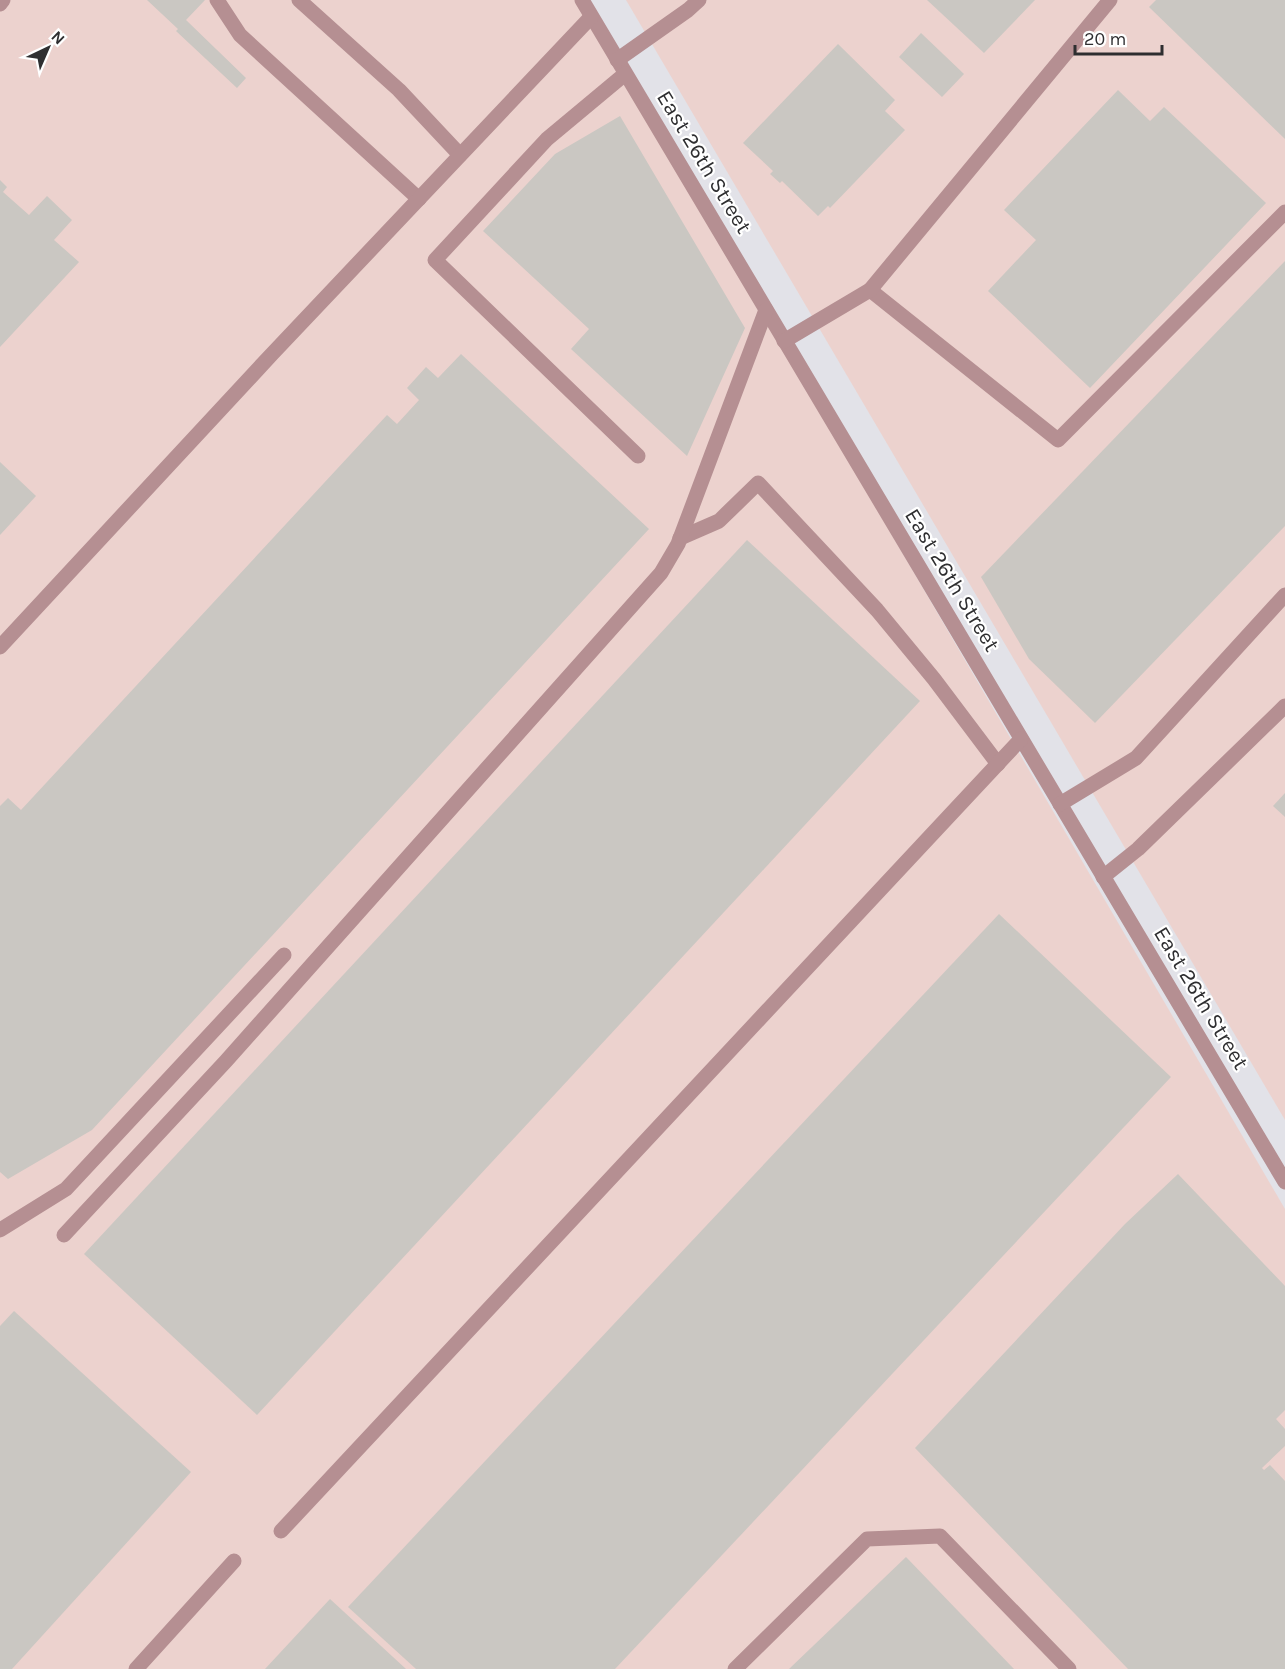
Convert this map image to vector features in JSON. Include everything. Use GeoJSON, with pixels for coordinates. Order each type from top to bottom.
{"type":"FeatureCollection","features":[{"type":"Feature","properties":{"kind":"street"},"geometry":{"type":"LineString","coordinates":[[0,4],[3,0]]}},
{"type":"Feature","properties":{"kind":"street"},"geometry":{"type":"LineString","coordinates":[[217,0],[240,35],[419,199]]}},
{"type":"Feature","properties":{"kind":"street"},"geometry":{"type":"LineString","coordinates":[[299,0],[399,90],[460,155]]}},
{"type":"Feature","properties":{"kind":"street","name":"East 26th Street"},"geometry":{"type":"LineString","coordinates":[[582,0],[1285,1182]]}},
{"type":"Feature","properties":{"kind":"street"},"geometry":{"type":"LineString","coordinates":[[616,60],[699,0]]}},
{"type":"Feature","properties":{"kind":"street"},"geometry":{"type":"LineString","coordinates":[[784,341],[870,290],[1110,0]]}},
{"type":"Feature","properties":{"kind":"street"},"geometry":{"type":"LineString","coordinates":[[0,647],[591,17]]}},
{"type":"Feature","properties":{"kind":"street"},"geometry":{"type":"LineString","coordinates":[[625,74],[547,139],[435,260],[638,456]]}},
{"type":"Feature","properties":{"kind":"street"},"geometry":{"type":"LineString","coordinates":[[870,290],[1058,440],[1285,212]]}},
{"type":"Feature","properties":{"kind":"street"},"geometry":{"type":"LineString","coordinates":[[64,1235],[226,1061],[661,573],[680,538],[766,310]]}},
{"type":"Feature","properties":{"kind":"street"},"geometry":{"type":"LineString","coordinates":[[680,538],[719,521],[758,483],[877,610],[934,679],[998,764]]}},
{"type":"Feature","properties":{"kind":"street"},"geometry":{"type":"LineString","coordinates":[[1060,804],[1136,758],[1285,595]]}},
{"type":"Feature","properties":{"kind":"street"},"geometry":{"type":"LineString","coordinates":[[1103,877],[1138,849],[1285,706]]}},
{"type":"Feature","properties":{"kind":"street"},"geometry":{"type":"LineString","coordinates":[[281,1531],[1021,740]]}},
{"type":"Feature","properties":{"kind":"street"},"geometry":{"type":"LineString","coordinates":[[2,1225],[66,1189],[284,955]]}},
{"type":"Feature","properties":{"kind":"street"},"geometry":{"type":"LineString","coordinates":[[735,1669],[867,1539],[940,1536],[1069,1669]]}},
{"type":"Feature","properties":{"kind":"street"},"geometry":{"type":"LineString","coordinates":[[136,1669],[234,1561]]}},
{"type":"Feature","properties":{"kind":"shaded area"},"geometry":{"type":"Polygon","coordinates":[[[0,0],[580,0],[1285,1209],[1285,1669],[0,1669],[0,0]]]}},
{"type":"Feature","properties":{"kind":"shaded area"},"geometry":{"type":"Polygon","coordinates":[[[626,0],[1285,0],[1285,1120],[626,0]]]}},
{"type":"Feature","properties":{"kind":"building"},"geometry":{"type":"Polygon","coordinates":[[[147,0],[205,0],[186,20],[246,78],[237,88],[176,31],[178,29],[147,0]]]}},
{"type":"Feature","properties":{"kind":"building"},"geometry":{"type":"Polygon","coordinates":[[[927,0],[1035,0],[984,53],[927,0]]]}},
{"type":"Feature","properties":{"kind":"building"},"geometry":{"type":"Polygon","coordinates":[[[1156,0],[1285,0],[1285,139],[1149,7],[1156,0]]]}},
{"type":"Feature","properties":{"kind":"building"},"geometry":{"type":"Polygon","coordinates":[[[921,33],[964,74],[942,97],[899,57],[921,33]]]}},
{"type":"Feature","properties":{"kind":"building"},"geometry":{"type":"Polygon","coordinates":[[[838,44],[895,100],[885,111],[905,130],[830,208],[828,206],[818,216],[782,181],[780,183],[770,174],[773,171],[743,143],[838,44]]]}},
{"type":"Feature","properties":{"kind":"building"},"geometry":{"type":"Polygon","coordinates":[[[1118,90],[1150,121],[1164,107],[1266,203],[1090,388],[988,291],[1036,240],[1004,210],[1118,90]]]}},
{"type":"Feature","properties":{"kind":"building"},"geometry":{"type":"Polygon","coordinates":[[[620,116],[745,328],[687,456],[571,349],[589,329],[483,231],[555,154],[620,116]]]}},
{"type":"Feature","properties":{"kind":"building"},"geometry":{"type":"Polygon","coordinates":[[[0,180],[7,187],[3,192],[29,215],[47,196],[72,220],[54,240],[79,262],[0,347],[0,180]]]}},
{"type":"Feature","properties":{"kind":"building"},"geometry":{"type":"Polygon","coordinates":[[[1285,261],[1285,526],[1095,723],[1029,659],[981,577],[1285,261]]]}},
{"type":"Feature","properties":{"kind":"building"},"geometry":{"type":"Polygon","coordinates":[[[461,354],[649,529],[92,1130],[8,1179],[0,1172],[0,806],[8,798],[21,810],[387,415],[397,424],[419,400],[407,388],[426,367],[438,378],[461,354]]]}},
{"type":"Feature","properties":{"kind":"building"},"geometry":{"type":"Polygon","coordinates":[[[0,462],[36,496],[0,535],[0,462]]]}},
{"type":"Feature","properties":{"kind":"building"},"geometry":{"type":"Polygon","coordinates":[[[747,540],[920,701],[257,1415],[84,1254],[747,540]]]}},
{"type":"Feature","properties":{"kind":"building"},"geometry":{"type":"Polygon","coordinates":[[[1285,793],[1285,817],[1273,806],[1285,793]]]}},
{"type":"Feature","properties":{"kind":"building"},"geometry":{"type":"Polygon","coordinates":[[[999,914],[1171,1077],[615,1669],[416,1669],[348,1607],[999,914]]]}},
{"type":"Feature","properties":{"kind":"building"},"geometry":{"type":"Polygon","coordinates":[[[1178,1174],[1285,1286],[1285,1410],[1276,1419],[1285,1429],[1285,1446],[1262,1468],[1264,1470],[1270,1465],[1285,1481],[1285,1669],[1128,1669],[915,1448],[1125,1224],[1178,1174]]]}},
{"type":"Feature","properties":{"kind":"building"},"geometry":{"type":"Polygon","coordinates":[[[14,1311],[191,1472],[12,1669],[0,1669],[0,1326],[14,1311]]]}},
{"type":"Feature","properties":{"kind":"building"},"geometry":{"type":"Polygon","coordinates":[[[906,1557],[1014,1669],[789,1669],[906,1557]]]}},
{"type":"Feature","properties":{"kind":"building"},"geometry":{"type":"Polygon","coordinates":[[[330,1599],[406,1669],[265,1669],[330,1599]]]}}]}
